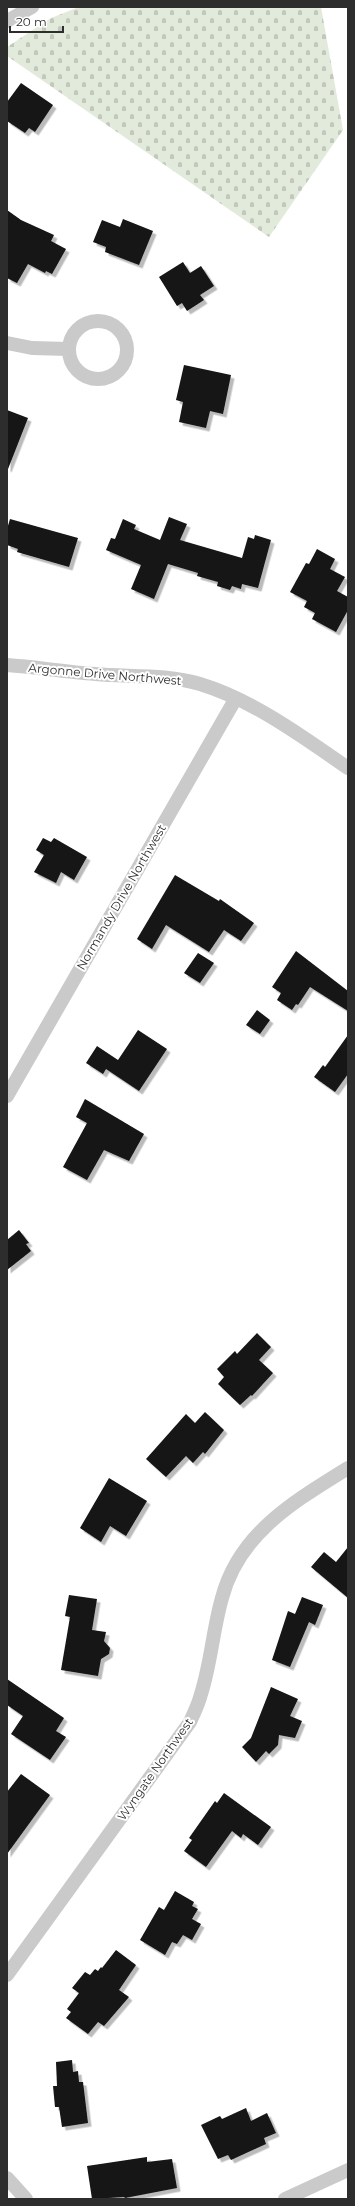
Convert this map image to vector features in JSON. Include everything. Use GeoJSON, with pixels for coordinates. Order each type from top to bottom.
{"type":"FeatureCollection","features":[{"type":"Feature","properties":{"kind":"street"},"geometry":{"type":"LineString","coordinates":[[7,21],[32,7]]}},
{"type":"Feature","properties":{"kind":"street"},"geometry":{"type":"LineString","coordinates":[[99,321],[110,324],[120,330],[125,340],[127,352],[124,363],[118,372],[108,378],[96,379],[85,377],[76,370],[70,360],[68,349],[71,338],[78,328],[88,322],[99,321]]}},
{"type":"Feature","properties":{"kind":"street"},"geometry":{"type":"LineString","coordinates":[[7,343],[32,348],[68,349]]}},
{"type":"Feature","properties":{"kind":"street","name":"Argonne Drive Northwest"},"geometry":{"type":"LineString","coordinates":[[7,665],[94,674],[157,676],[200,684],[236,698],[308,740],[348,768]]}},
{"type":"Feature","properties":{"kind":"street","name":"Normandy Drive Northwest"},"geometry":{"type":"LineString","coordinates":[[7,1096],[236,698]]}},
{"type":"Feature","properties":{"kind":"street","name":"Wyngate Northwest"},"geometry":{"type":"LineString","coordinates":[[7,1975],[190,1722],[202,1694],[222,1597],[234,1570],[249,1545],[270,1520],[293,1502],[348,1468]]}},
{"type":"Feature","properties":{"kind":"street"},"geometry":{"type":"LineString","coordinates":[[285,2199],[348,2170]]}},
{"type":"Feature","properties":{"kind":"street"},"geometry":{"type":"LineString","coordinates":[[7,2178],[26,2199]]}},
{"type":"Feature","properties":{"kind":"green space"},"geometry":{"type":"Polygon","coordinates":[[[79,7],[321,7],[343,130],[269,237],[7,56],[7,47],[51,18],[79,7]]]}},
{"type":"Feature","properties":{"kind":"building"},"geometry":{"type":"Polygon","coordinates":[[[21,83],[53,105],[35,132],[29,128],[25,133],[7,121],[7,102],[21,83]]]}},
{"type":"Feature","properties":{"kind":"building"},"geometry":{"type":"Polygon","coordinates":[[[7,210],[21,220],[54,235],[51,241],[66,249],[52,274],[46,271],[45,273],[28,264],[17,283],[7,278],[7,210]]]}},
{"type":"Feature","properties":{"kind":"building"},"geometry":{"type":"Polygon","coordinates":[[[123,219],[153,231],[139,265],[105,252],[106,247],[93,242],[102,220],[120,227],[123,219]]]}},
{"type":"Feature","properties":{"kind":"building"},"geometry":{"type":"Polygon","coordinates":[[[183,262],[190,273],[201,266],[214,286],[200,295],[204,300],[187,311],[182,303],[177,306],[159,277],[183,262]]]}},
{"type":"Feature","properties":{"kind":"building"},"geometry":{"type":"Polygon","coordinates":[[[184,365],[231,375],[223,414],[210,411],[206,428],[179,422],[183,402],[176,400],[184,365]]]}},
{"type":"Feature","properties":{"kind":"building"},"geometry":{"type":"Polygon","coordinates":[[[7,410],[28,418],[8,469],[7,468],[7,410]]]}},
{"type":"Feature","properties":{"kind":"building"},"geometry":{"type":"Polygon","coordinates":[[[169,517],[187,524],[180,540],[242,558],[248,537],[254,539],[255,535],[271,540],[258,588],[242,584],[241,589],[232,586],[230,590],[217,586],[218,582],[197,576],[198,573],[168,564],[154,599],[131,589],[141,565],[106,550],[111,538],[115,539],[123,519],[136,525],[134,529],[160,540],[169,517]]]}},
{"type":"Feature","properties":{"kind":"building"},"geometry":{"type":"Polygon","coordinates":[[[10,519],[78,538],[69,567],[17,552],[18,549],[7,545],[7,529],[10,519]]]}},
{"type":"Feature","properties":{"kind":"building"},"geometry":{"type":"Polygon","coordinates":[[[317,549],[335,559],[330,569],[345,577],[337,591],[348,597],[348,610],[336,632],[312,619],[315,613],[304,607],[307,601],[290,592],[306,563],[309,564],[317,549]]]}},
{"type":"Feature","properties":{"kind":"building"},"geometry":{"type":"Polygon","coordinates":[[[43,838],[51,842],[54,838],[87,857],[74,880],[61,872],[56,883],[34,872],[44,855],[36,850],[43,838]]]}},
{"type":"Feature","properties":{"kind":"building"},"geometry":{"type":"Polygon","coordinates":[[[175,875],[219,901],[220,899],[254,923],[241,941],[224,930],[209,952],[166,925],[152,949],[137,939],[175,875]]]}},
{"type":"Feature","properties":{"kind":"building"},"geometry":{"type":"Polygon","coordinates":[[[296,951],[348,991],[348,1011],[310,987],[298,1005],[296,1004],[292,1010],[277,1000],[281,993],[272,987],[296,951]]]}},
{"type":"Feature","properties":{"kind":"building"},"geometry":{"type":"Polygon","coordinates":[[[198,953],[214,963],[200,983],[184,973],[198,953]]]}},
{"type":"Feature","properties":{"kind":"building"},"geometry":{"type":"Polygon","coordinates":[[[257,1010],[270,1020],[260,1034],[246,1025],[257,1010]]]}},
{"type":"Feature","properties":{"kind":"building"},"geometry":{"type":"Polygon","coordinates":[[[138,1030],[167,1049],[139,1091],[106,1069],[103,1074],[86,1063],[97,1046],[118,1060],[138,1030]]]}},
{"type":"Feature","properties":{"kind":"building"},"geometry":{"type":"Polygon","coordinates":[[[348,1035],[348,1074],[335,1092],[314,1077],[323,1065],[325,1067],[348,1035]]]}},
{"type":"Feature","properties":{"kind":"building"},"geometry":{"type":"Polygon","coordinates":[[[85,1099],[144,1134],[129,1161],[104,1150],[87,1180],[63,1167],[87,1123],[76,1117],[85,1099]]]}},
{"type":"Feature","properties":{"kind":"building"},"geometry":{"type":"Polygon","coordinates":[[[19,1230],[29,1243],[26,1244],[31,1251],[7,1270],[7,1240],[19,1230]]]}},
{"type":"Feature","properties":{"kind":"building"},"geometry":{"type":"Polygon","coordinates":[[[257,1333],[271,1347],[259,1360],[273,1373],[252,1396],[251,1395],[240,1405],[218,1384],[224,1377],[217,1369],[235,1351],[237,1354],[257,1333]]]}},
{"type":"Feature","properties":{"kind":"building"},"geometry":{"type":"Polygon","coordinates":[[[205,1412],[224,1430],[205,1454],[203,1452],[193,1463],[186,1456],[166,1477],[146,1459],[186,1414],[195,1423],[205,1412]]]}},
{"type":"Feature","properties":{"kind":"building"},"geometry":{"type":"Polygon","coordinates":[[[109,1478],[147,1501],[126,1536],[110,1526],[101,1542],[80,1528],[109,1478]]]}},
{"type":"Feature","properties":{"kind":"building"},"geometry":{"type":"Polygon","coordinates":[[[348,1547],[348,1598],[311,1567],[324,1552],[336,1562],[348,1547]]]}},
{"type":"Feature","properties":{"kind":"building"},"geometry":{"type":"Polygon","coordinates":[[[69,1595],[97,1599],[92,1630],[106,1632],[104,1641],[110,1648],[109,1654],[101,1659],[98,1676],[61,1670],[70,1617],[65,1616],[69,1595]]]}},
{"type":"Feature","properties":{"kind":"building"},"geometry":{"type":"Polygon","coordinates":[[[302,1597],[323,1605],[315,1625],[309,1622],[290,1667],[272,1660],[288,1611],[295,1614],[302,1597]]]}},
{"type":"Feature","properties":{"kind":"building"},"geometry":{"type":"Polygon","coordinates":[[[7,1679],[64,1718],[56,1731],[66,1737],[50,1760],[11,1734],[23,1716],[7,1705],[7,1679]]]}},
{"type":"Feature","properties":{"kind":"building"},"geometry":{"type":"Polygon","coordinates":[[[271,1687],[298,1699],[290,1716],[302,1721],[295,1738],[279,1735],[278,1745],[269,1754],[266,1751],[256,1762],[242,1747],[251,1738],[271,1687]]]}},
{"type":"Feature","properties":{"kind":"building"},"geometry":{"type":"Polygon","coordinates":[[[21,1774],[50,1795],[7,1854],[7,1792],[21,1774]]]}},
{"type":"Feature","properties":{"kind":"building"},"geometry":{"type":"Polygon","coordinates":[[[224,1793],[271,1827],[258,1845],[243,1834],[241,1838],[232,1831],[206,1867],[184,1851],[192,1840],[189,1838],[215,1801],[217,1803],[224,1793]]]}},
{"type":"Feature","properties":{"kind":"building"},"geometry":{"type":"Polygon","coordinates":[[[175,1891],[194,1902],[192,1906],[198,1909],[192,1919],[201,1924],[192,1940],[183,1935],[177,1944],[172,1942],[165,1955],[140,1940],[159,1907],[164,1910],[175,1891]]]}},
{"type":"Feature","properties":{"kind":"building"},"geometry":{"type":"Polygon","coordinates":[[[116,1950],[136,1965],[119,1990],[129,1997],[104,2026],[98,2022],[88,2034],[66,2018],[71,2012],[67,2009],[79,1993],[72,1988],[85,1972],[90,1975],[95,1969],[98,1971],[101,1967],[102,1968],[116,1950]]]}},
{"type":"Feature","properties":{"kind":"building"},"geometry":{"type":"Polygon","coordinates":[[[72,2060],[73,2072],[78,2071],[79,2082],[83,2082],[88,2123],[62,2127],[59,2107],[55,2107],[53,2086],[57,2086],[56,2062],[72,2060]]]}},
{"type":"Feature","properties":{"kind":"building"},"geometry":{"type":"Polygon","coordinates":[[[246,2108],[251,2121],[267,2113],[276,2133],[264,2138],[266,2144],[231,2160],[228,2155],[218,2159],[201,2125],[220,2116],[222,2119],[246,2108]]]}},
{"type":"Feature","properties":{"kind":"building"},"geometry":{"type":"Polygon","coordinates":[[[147,2157],[147,2162],[172,2159],[177,2188],[125,2198],[92,2199],[87,2166],[147,2157]]]}}]}
